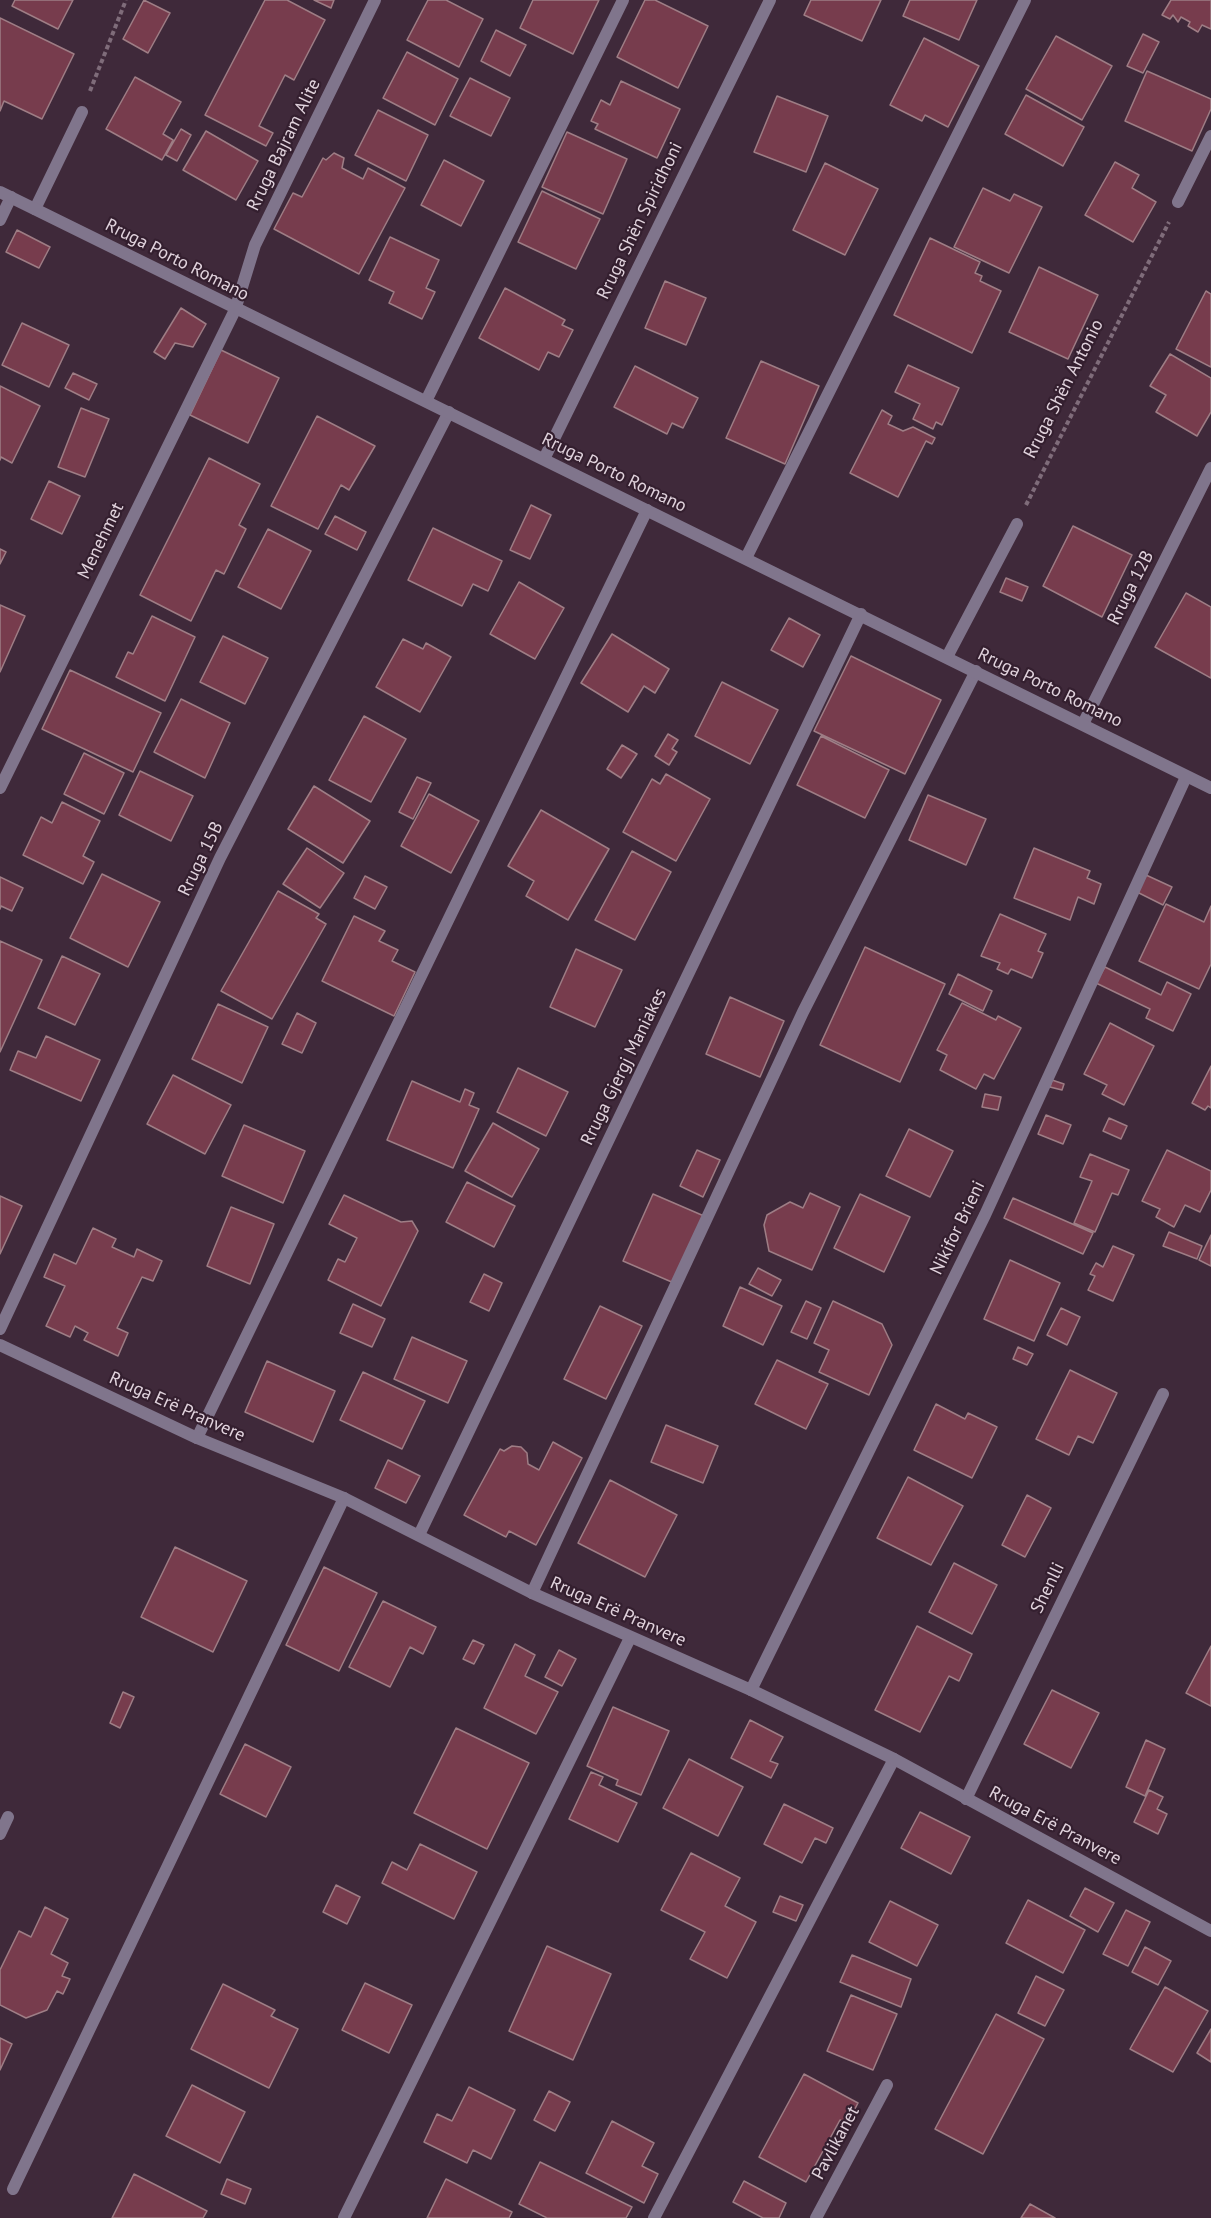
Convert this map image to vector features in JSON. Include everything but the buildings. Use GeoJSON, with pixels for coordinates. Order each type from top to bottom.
{"type":"FeatureCollection","features":[{"type":"Feature","properties":{"kind":"street","name":"Rruga Bajram Alite"},"geometry":{"type":"LineString","coordinates":[[235,310],[255,244],[375,0]]}},
{"type":"Feature","properties":{"kind":"street"},"geometry":{"type":"LineString","coordinates":[[426,401],[623,0]]}},
{"type":"Feature","properties":{"kind":"street","name":"Rruga Shën Spiridhoni"},"geometry":{"type":"LineString","coordinates":[[544,459],[770,0]]}},
{"type":"Feature","properties":{"kind":"street"},"geometry":{"type":"LineString","coordinates":[[746,558],[1025,0]]}},
{"type":"Feature","properties":{"kind":"street"},"geometry":{"type":"LineString","coordinates":[[34,209],[82,112]]}},
{"type":"Feature","properties":{"kind":"street"},"geometry":{"type":"LineString","coordinates":[[1178,202],[1211,136]]}},
{"type":"Feature","properties":{"kind":"street"},"geometry":{"type":"LineString","coordinates":[[0,220],[6,195]]}},
{"type":"Feature","properties":{"kind":"street","name":"Rruga Porto Romano"},"geometry":{"type":"LineString","coordinates":[[6,195],[235,310],[861,614],[1211,789]]}},
{"type":"Feature","properties":{"kind":"street","name":"Menehmet"},"geometry":{"type":"LineString","coordinates":[[0,788],[235,310]]}},
{"type":"Feature","properties":{"kind":"street","name":"Rruga 15B"},"geometry":{"type":"LineString","coordinates":[[0,1329],[220,858],[449,412]]}},
{"type":"Feature","properties":{"kind":"street","name":"Rruga 12B"},"geometry":{"type":"LineString","coordinates":[[1083,724],[1211,468]]}},
{"type":"Feature","properties":{"kind":"street"},"geometry":{"type":"LineString","coordinates":[[197,1438],[647,510]]}},
{"type":"Feature","properties":{"kind":"street"},"geometry":{"type":"LineString","coordinates":[[947,657],[1017,524]]}},
{"type":"Feature","properties":{"kind":"street","name":"Rruga Gjergj Maniakes"},"geometry":{"type":"LineString","coordinates":[[419,1534],[861,614]]}},
{"type":"Feature","properties":{"kind":"street"},"geometry":{"type":"LineString","coordinates":[[532,1593],[802,1012],[976,671]]}},
{"type":"Feature","properties":{"kind":"street","name":"Nikifor Brieni"},"geometry":{"type":"LineString","coordinates":[[751,1690],[985,1215],[1186,777]]}},
{"type":"Feature","properties":{"kind":"street","name":"Rruga Erë Pranvere"},"geometry":{"type":"LineString","coordinates":[[0,1345],[197,1438],[344,1498],[532,1593],[751,1690],[894,1759],[1211,1931]]}},
{"type":"Feature","properties":{"kind":"street","name":"Shenlli"},"geometry":{"type":"LineString","coordinates":[[966,1799],[1163,1394]]}},
{"type":"Feature","properties":{"kind":"street"},"geometry":{"type":"LineString","coordinates":[[13,2189],[344,1498]]}},
{"type":"Feature","properties":{"kind":"street"},"geometry":{"type":"LineString","coordinates":[[344,2218],[630,1638]]}},
{"type":"Feature","properties":{"kind":"street"},"geometry":{"type":"LineString","coordinates":[[654,2218],[894,1759]]}},
{"type":"Feature","properties":{"kind":"street"},"geometry":{"type":"LineString","coordinates":[[0,1834],[8,1818]]}},
{"type":"Feature","properties":{"kind":"street","name":"Pavlikanet"},"geometry":{"type":"LineString","coordinates":[[816,2218],[887,2085]]}},
{"type":"Feature","properties":{"kind":"path"},"geometry":{"type":"LineString","coordinates":[[82,112],[126,0]]}},
{"type":"Feature","properties":{"kind":"path","name":"Rruga Shën Antonio"},"geometry":{"type":"LineString","coordinates":[[1017,524],[1178,202]]}}]}
